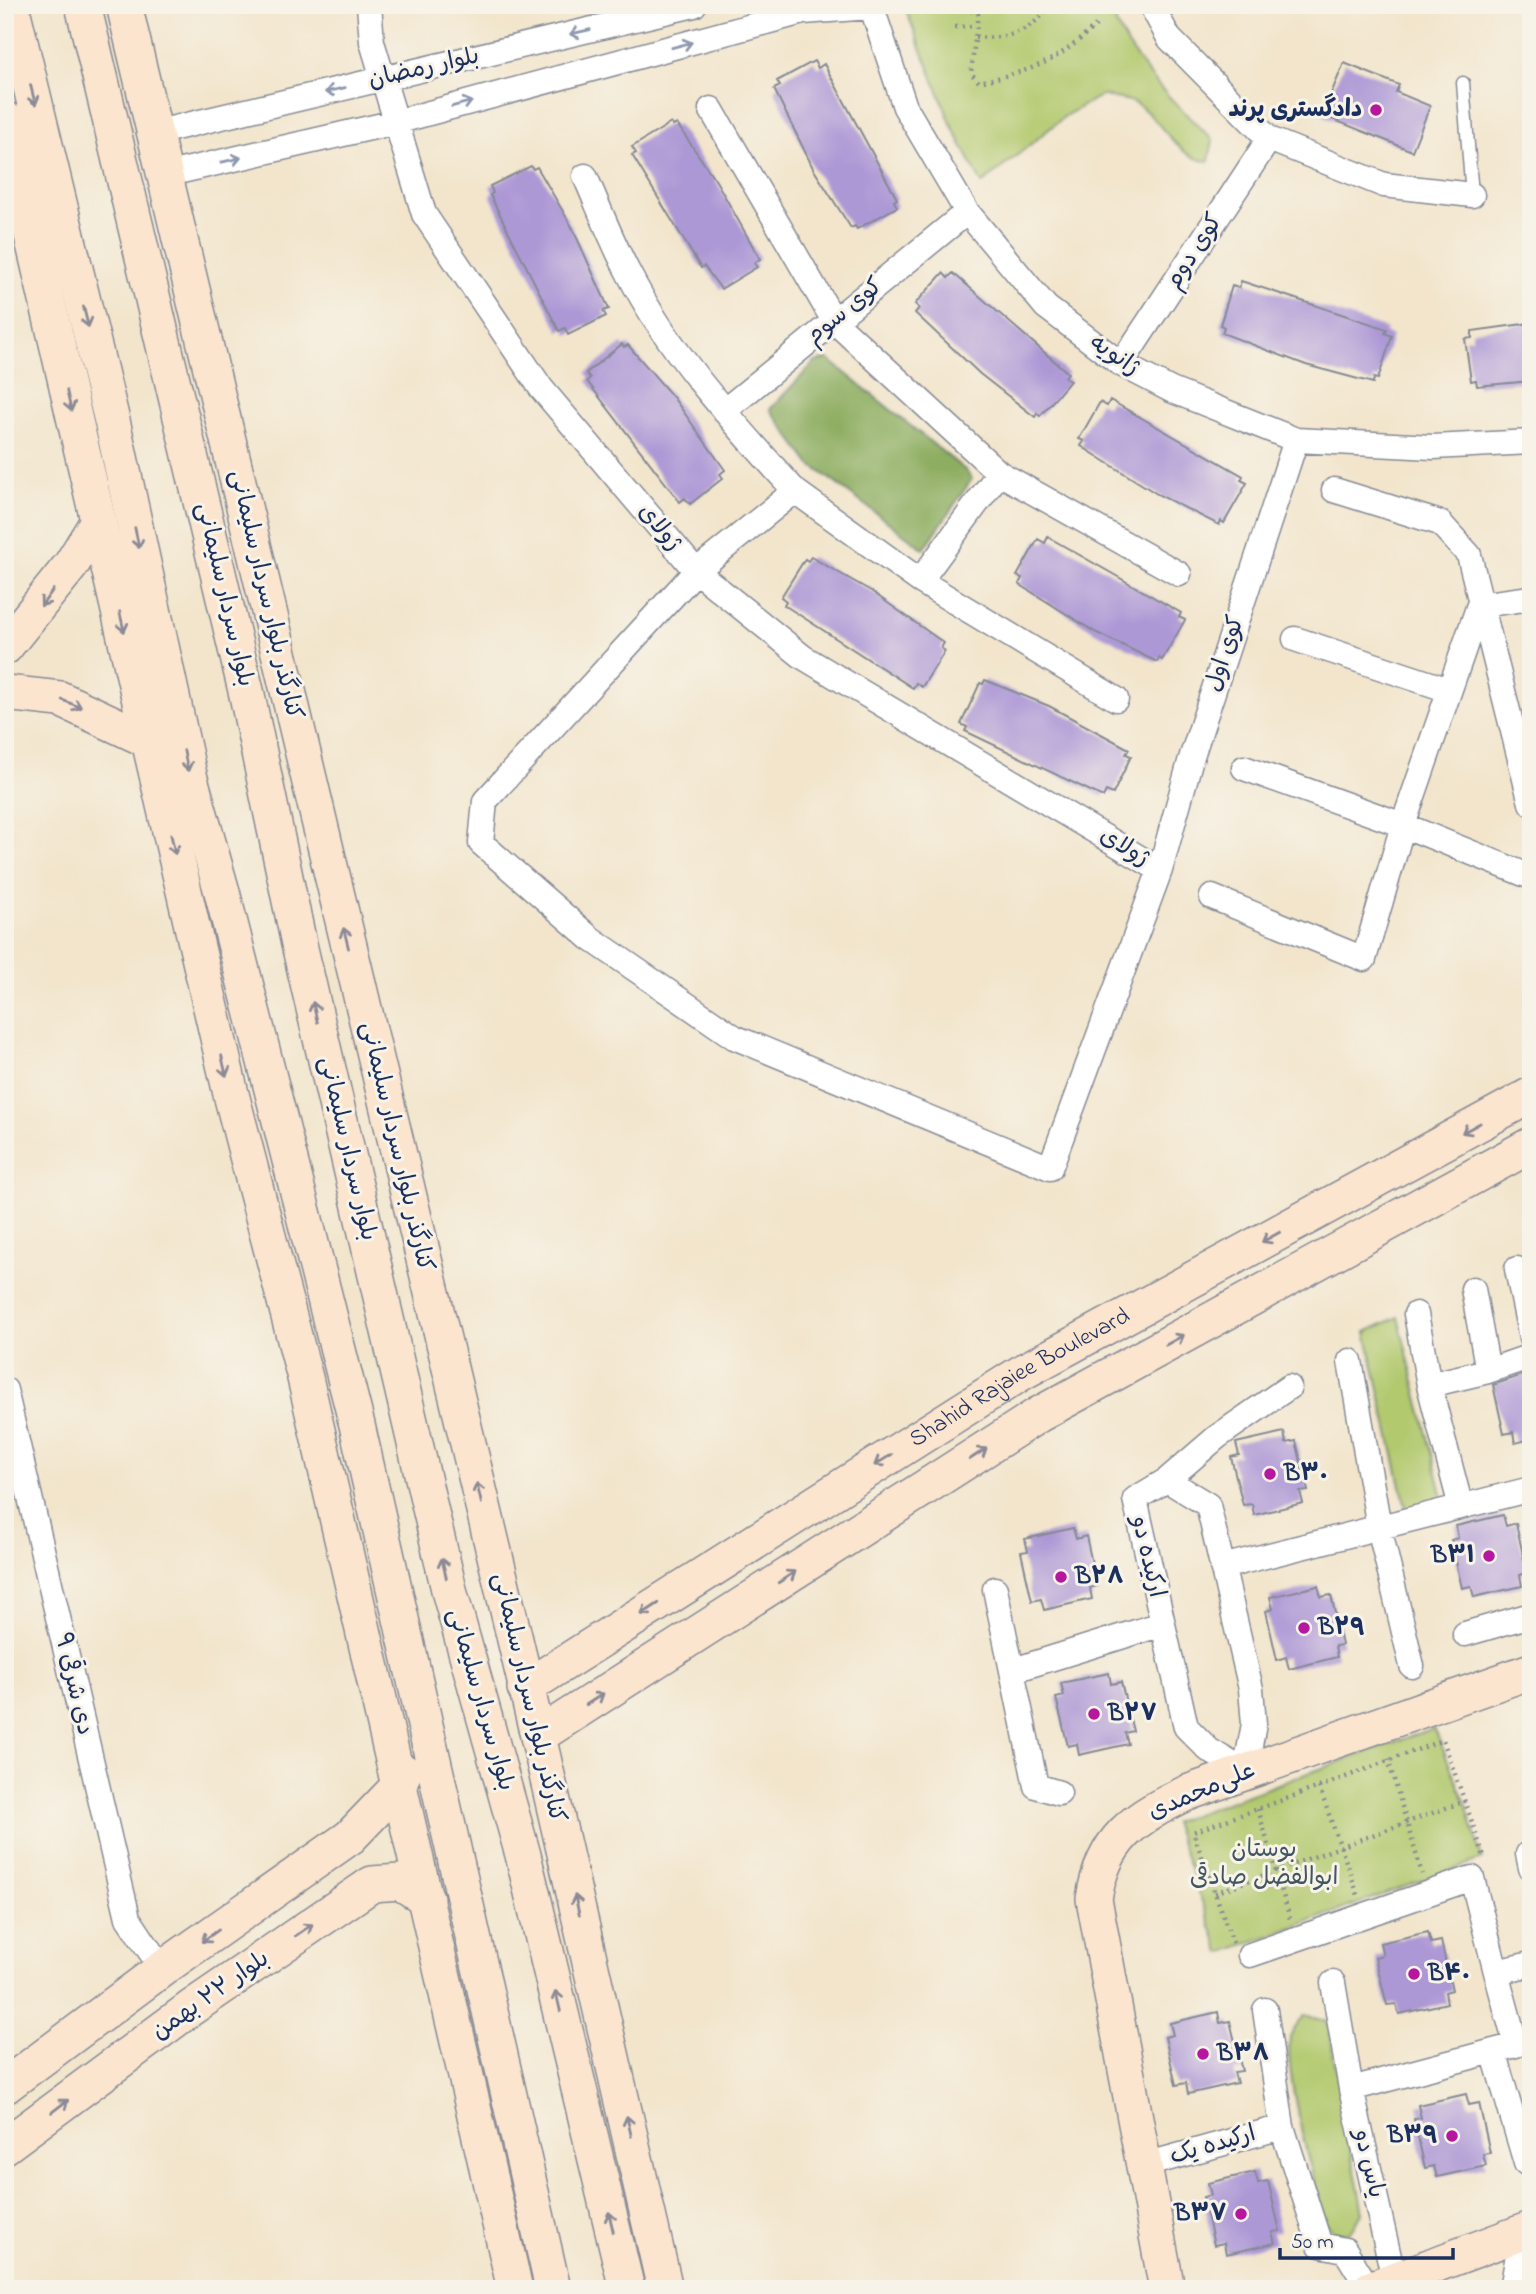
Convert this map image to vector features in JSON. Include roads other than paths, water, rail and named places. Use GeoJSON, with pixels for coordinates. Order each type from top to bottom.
{"type":"FeatureCollection","features":[{"type":"Feature","properties":{"kind":"main road"},"geometry":{"type":"LineString","coordinates":[[12,5],[113,425],[189,775],[330,1314],[553,2289]]}},
{"type":"Feature","properties":{"kind":"main road","name":"بلوار سردار سلیمانی"},"geometry":{"type":"LineString","coordinates":[[83,5],[173,373],[256,736],[299,944],[450,1594],[523,1855],[627,2289]]}},
{"type":"Feature","properties":{"kind":"main road","name":"کنارگذر بلوار سردار سلیمانی"},"geometry":{"type":"LineString","coordinates":[[124,5],[538,1736],[665,2289]]}},
{"type":"Feature","properties":{"kind":"main road"},"geometry":{"type":"LineString","coordinates":[[5,119],[231,1094],[305,1378],[397,1788],[426,1898],[515,2289]]}},
{"type":"Feature","properties":{"kind":"main road"},"geometry":{"type":"LineString","coordinates":[[24,198],[71,252]]}},
{"type":"Feature","properties":{"kind":"main road"},"geometry":{"type":"LineString","coordinates":[[49,314],[71,252]]}},
{"type":"Feature","properties":{"kind":"main road"},"geometry":{"type":"LineString","coordinates":[[5,647],[65,574],[98,521]]}},
{"type":"Feature","properties":{"kind":"main road"},"geometry":{"type":"LineString","coordinates":[[5,693],[61,699],[150,741]]}},
{"type":"Feature","properties":{"kind":"main road"},"geometry":{"type":"LineString","coordinates":[[256,736],[296,727]]}},
{"type":"Feature","properties":{"kind":"main road","name":"Shahid Rajaiee Boulevard"},"geometry":{"type":"LineString","coordinates":[[525,1688],[1021,1373],[1531,1096]]}},
{"type":"Feature","properties":{"kind":"main road","name":"Shahid Rajaiee Boulevard"},"geometry":{"type":"LineString","coordinates":[[538,1736],[1038,1415],[1531,1145]]}},
{"type":"Feature","properties":{"kind":"main road"},"geometry":{"type":"LineString","coordinates":[[308,1227],[322,1237],[348,1237],[355,1229],[360,1205]]}},
{"type":"Feature","properties":{"kind":"main road"},"geometry":{"type":"LineString","coordinates":[[330,1314],[345,1295],[355,1294],[369,1296],[386,1314]]}},
{"type":"Feature","properties":{"kind":"main road"},"geometry":{"type":"LineString","coordinates":[[704,1574],[700,1594],[708,1608],[724,1617]]}},
{"type":"Feature","properties":{"kind":"main road","name":"علی‌محمدی"},"geometry":{"type":"LineString","coordinates":[[1167,2289],[1094,1899],[1098,1872],[1109,1850],[1151,1810],[1245,1772],[1531,1671]]}},
{"type":"Feature","properties":{"kind":"main road"},"geometry":{"type":"LineString","coordinates":[[397,1788],[410,1758],[420,1705]]}},
{"type":"Feature","properties":{"kind":"main road","name":"بلوار ۲۲ بهمن"},"geometry":{"type":"LineString","coordinates":[[5,2086],[162,1969],[350,1837],[397,1788]]}},
{"type":"Feature","properties":{"kind":"main road"},"geometry":{"type":"LineString","coordinates":[[350,1837],[368,1850],[376,1872],[372,1884],[400,1882],[426,1898]]}},
{"type":"Feature","properties":{"kind":"main road","name":"بلوار ۲۲ بهمن"},"geometry":{"type":"LineString","coordinates":[[5,2146],[191,2008],[372,1884]]}},
{"type":"Feature","properties":{"kind":"main road"},"geometry":{"type":"LineString","coordinates":[[1378,2286],[1526,2231]]}},
{"type":"Feature","properties":{"kind":"street","name":"ژولای"},"geometry":{"type":"LineString","coordinates":[[369,5],[372,42],[424,214],[541,388],[696,571],[803,657],[1160,870]]}},
{"type":"Feature","properties":{"kind":"street","name":"بلوار رمضان"},"geometry":{"type":"LineString","coordinates":[[154,133],[694,5]]}},
{"type":"Feature","properties":{"kind":"street"},"geometry":{"type":"LineString","coordinates":[[1151,5],[1168,38],[1269,139],[1384,185],[1472,195]]}},
{"type":"Feature","properties":{"kind":"street","name":"بلوار رمضان"},"geometry":{"type":"LineString","coordinates":[[164,175],[396,122],[803,12],[871,6]]}},
{"type":"Feature","properties":{"kind":"street","name":"ژانویه"},"geometry":{"type":"LineString","coordinates":[[871,6],[905,107],[967,212],[1046,307],[1121,364],[1171,390],[1296,440],[1433,447],[1531,442]]}},
{"type":"Feature","properties":{"kind":"street"},"geometry":{"type":"LineString","coordinates":[[710,109],[834,321],[999,472],[1179,573]]}},
{"type":"Feature","properties":{"kind":"street","name":"کوی دوم"},"geometry":{"type":"LineString","coordinates":[[1121,364],[1269,139]]}},
{"type":"Feature","properties":{"kind":"street"},"geometry":{"type":"LineString","coordinates":[[585,176],[629,275],[683,358],[724,411],[795,491],[920,581],[1116,699]]}},
{"type":"Feature","properties":{"kind":"street","name":"کوی سوم"},"geometry":{"type":"LineString","coordinates":[[724,411],[967,212]]}},
{"type":"Feature","properties":{"kind":"street","name":"کوی اول"},"geometry":{"type":"LineString","coordinates":[[696,571],[485,801],[481,843],[590,938],[734,1037],[1050,1168],[1160,870],[1190,762],[1296,440]]}},
{"type":"Feature","properties":{"kind":"street"},"geometry":{"type":"LineString","coordinates":[[920,581],[999,472]]}},
{"type":"Feature","properties":{"kind":"street"},"geometry":{"type":"LineString","coordinates":[[1334,489],[1440,523],[1469,555],[1479,606],[1524,741],[1531,803]]}},
{"type":"Feature","properties":{"kind":"street"},"geometry":{"type":"LineString","coordinates":[[696,571],[795,491]]}},
{"type":"Feature","properties":{"kind":"street"},"geometry":{"type":"LineString","coordinates":[[1479,606],[1531,598]]}},
{"type":"Feature","properties":{"kind":"street"},"geometry":{"type":"LineString","coordinates":[[1212,897],[1364,959],[1404,825],[1479,606]]}},
{"type":"Feature","properties":{"kind":"street"},"geometry":{"type":"LineString","coordinates":[[1295,639],[1449,690]]}},
{"type":"Feature","properties":{"kind":"street"},"geometry":{"type":"LineString","coordinates":[[1244,768],[1404,825],[1531,877]]}},
{"type":"Feature","properties":{"kind":"street"},"geometry":{"type":"LineString","coordinates":[[1517,1269],[1531,1338]]}},
{"type":"Feature","properties":{"kind":"street"},"geometry":{"type":"LineString","coordinates":[[1473,1289],[1488,1371]]}},
{"type":"Feature","properties":{"kind":"street"},"geometry":{"type":"LineString","coordinates":[[1416,1314],[1429,1385],[1461,1507]]}},
{"type":"Feature","properties":{"kind":"street"},"geometry":{"type":"LineString","coordinates":[[1429,1385],[1488,1371],[1531,1356]]}},
{"type":"Feature","properties":{"kind":"street"},"geometry":{"type":"LineString","coordinates":[[1350,1360],[1379,1527],[1412,1666]]}},
{"type":"Feature","properties":{"kind":"street"},"geometry":{"type":"LineString","coordinates":[[1167,1480],[1217,1437],[1289,1387]]}},
{"type":"Feature","properties":{"kind":"street","name":"۹ دی شرقی"},"geometry":{"type":"LineString","coordinates":[[5,1390],[128,1918],[162,1969]]}},
{"type":"Feature","properties":{"kind":"street","name":"ارکیده دو"},"geometry":{"type":"LineString","coordinates":[[1167,1480],[1208,1505],[1251,1689],[1254,1724],[1245,1772],[1209,1750],[1186,1727],[1135,1499],[1167,1480]]}},
{"type":"Feature","properties":{"kind":"street"},"geometry":{"type":"LineString","coordinates":[[1223,1567],[1531,1489]]}},
{"type":"Feature","properties":{"kind":"street"},"geometry":{"type":"LineString","coordinates":[[995,1588],[1036,1786],[1059,1793]]}},
{"type":"Feature","properties":{"kind":"street"},"geometry":{"type":"LineString","coordinates":[[1465,1634],[1531,1615]]}},
{"type":"Feature","properties":{"kind":"street"},"geometry":{"type":"LineString","coordinates":[[1013,1670],[1162,1624]]}},
{"type":"Feature","properties":{"kind":"street"},"geometry":{"type":"LineString","coordinates":[[1243,1953],[1472,1878],[1516,2045],[1351,2089]]}},
{"type":"Feature","properties":{"kind":"street"},"geometry":{"type":"LineString","coordinates":[[1496,1972],[1531,1964]]}},
{"type":"Feature","properties":{"kind":"street","name":"یاس دو"},"geometry":{"type":"LineString","coordinates":[[1333,1983],[1351,2089],[1378,2286]]}},
{"type":"Feature","properties":{"kind":"street"},"geometry":{"type":"LineString","coordinates":[[1265,2010],[1282,2127],[1320,2245],[1345,2250],[1378,2286]]}},
{"type":"Feature","properties":{"kind":"street"},"geometry":{"type":"LineString","coordinates":[[1493,2051],[1526,2163],[1531,2161]]}},
{"type":"Feature","properties":{"kind":"street","name":"ارکیده یک"},"geometry":{"type":"LineString","coordinates":[[1145,2165],[1282,2127]]}},
{"type":"Feature","properties":{"kind":"street"},"geometry":{"type":"LineString","coordinates":[[1512,2289],[1526,2231]]}},
{"type":"Feature","properties":{"kind":"lane"},"geometry":{"type":"LineString","coordinates":[[1463,83],[1472,195]]}},
{"type":"Feature","properties":{"kind":"place","name":"دادگستری پرند"},"geometry":{"type":"Point","coordinates":[1376,110]}},
{"type":"Feature","properties":{"kind":"place","name":"B۳۰"},"geometry":{"type":"Point","coordinates":[1270,1474]}},
{"type":"Feature","properties":{"kind":"place","name":"B۳۱"},"geometry":{"type":"Point","coordinates":[1489,1556]}},
{"type":"Feature","properties":{"kind":"place","name":"B۲۸"},"geometry":{"type":"Point","coordinates":[1061,1577]}},
{"type":"Feature","properties":{"kind":"place","name":"B۲۹"},"geometry":{"type":"Point","coordinates":[1304,1628]}},
{"type":"Feature","properties":{"kind":"place","name":"B۲۷"},"geometry":{"type":"Point","coordinates":[1094,1714]}},
{"type":"Feature","properties":{"kind":"place","name":"B۴۰"},"geometry":{"type":"Point","coordinates":[1414,1974]}},
{"type":"Feature","properties":{"kind":"place","name":"B۳۸"},"geometry":{"type":"Point","coordinates":[1203,2054]}},
{"type":"Feature","properties":{"kind":"place","name":"B۳۹"},"geometry":{"type":"Point","coordinates":[1452,2136]}},
{"type":"Feature","properties":{"kind":"place","name":"B۳۷"},"geometry":{"type":"Point","coordinates":[1241,2214]}},
{"type":"Feature","properties":{"kind":"park label","name":"بوستان ابوالفضل صادقی"},"geometry":{"type":"Point","coordinates":[1264,1864]}}]}
